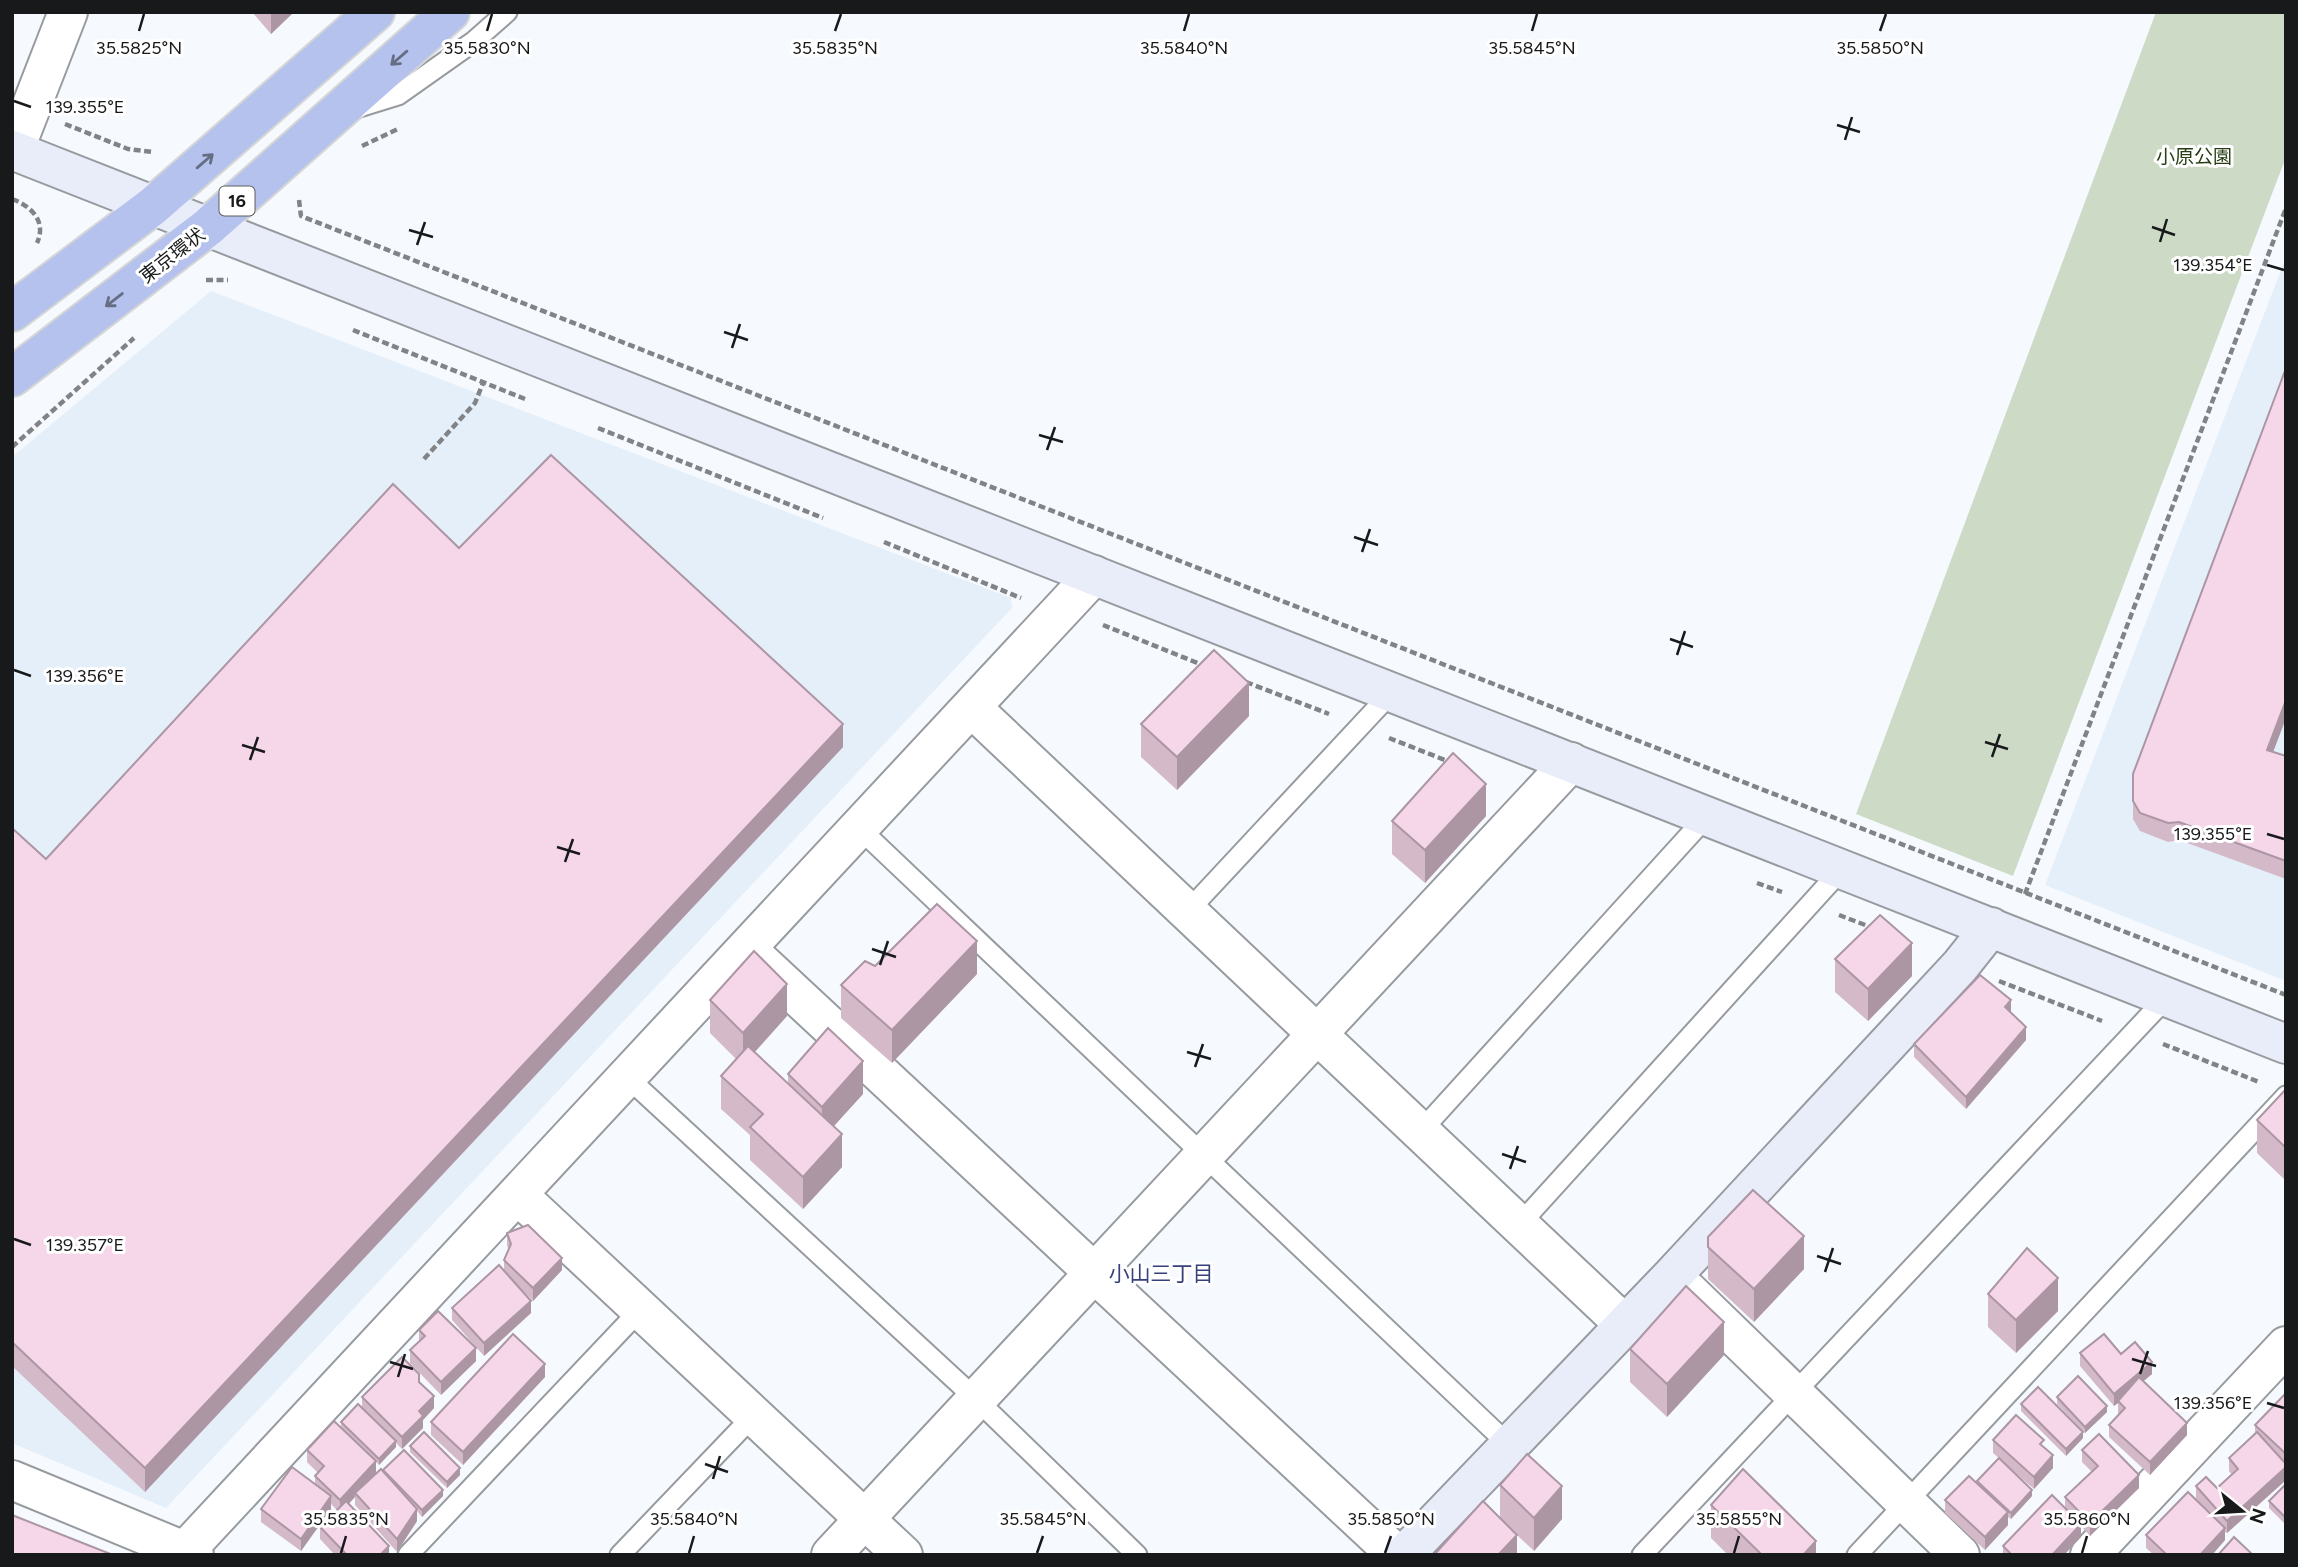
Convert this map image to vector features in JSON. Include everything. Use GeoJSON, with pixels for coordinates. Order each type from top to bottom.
{"type":"FeatureCollection","features":[{"type":"Feature","properties":{"kind":"highway","name":"16"},"geometry":{"type":"LineString","coordinates":[[12,312],[153,206],[375,12]]}},
{"type":"Feature","properties":{"kind":"highway","name":"東京環状"},"geometry":{"type":"LineString","coordinates":[[12,377],[208,227],[450,12]]}},
{"type":"Feature","properties":{"kind":"street"},"geometry":{"type":"LineString","coordinates":[[68,12],[13,150],[2286,1044]]}},
{"type":"Feature","properties":{"kind":"street"},"geometry":{"type":"LineString","coordinates":[[12,1480],[188,1554],[1094,575]]}},
{"type":"Feature","properties":{"kind":"street"},"geometry":{"type":"LineString","coordinates":[[972,708],[1624,1324]]}},
{"type":"Feature","properties":{"kind":"street"},"geometry":{"type":"LineString","coordinates":[[831,1555],[1571,762]]}},
{"type":"Feature","properties":{"kind":"street"},"geometry":{"type":"LineString","coordinates":[[1404,1555],[1672,1276],[1960,966],[1991,927]]}},
{"type":"Feature","properties":{"kind":"street"},"geometry":{"type":"LineString","coordinates":[[748,949],[1397,1555]]}},
{"type":"Feature","properties":{"kind":"street"},"geometry":{"type":"LineString","coordinates":[[518,1195],[903,1555]]}},
{"type":"Feature","properties":{"kind":"street"},"geometry":{"type":"LineString","coordinates":[[1672,1276],[1960,1555]]}},
{"type":"Feature","properties":{"kind":"street"},"geometry":{"type":"LineString","coordinates":[[2090,1555],[2286,1346]]}},
{"type":"Feature","properties":{"kind":"lane"},"geometry":{"type":"LineString","coordinates":[[335,114],[398,95],[473,42],[507,12]]}},
{"type":"Feature","properties":{"kind":"lane"},"geometry":{"type":"LineString","coordinates":[[1187,912],[1392,692]]}},
{"type":"Feature","properties":{"kind":"lane"},"geometry":{"type":"LineString","coordinates":[[1420,1132],[1707,816]]}},
{"type":"Feature","properties":{"kind":"lane"},"geometry":{"type":"LineString","coordinates":[[860,829],[1510,1446]]}},
{"type":"Feature","properties":{"kind":"lane"},"geometry":{"type":"LineString","coordinates":[[1519,1225],[1842,869]]}},
{"type":"Feature","properties":{"kind":"lane"},"geometry":{"type":"LineString","coordinates":[[1642,1555],[2167,997]]}},
{"type":"Feature","properties":{"kind":"lane"},"geometry":{"type":"LineString","coordinates":[[627,1077],[976,1399],[1137,1555]]}},
{"type":"Feature","properties":{"kind":"lane"},"geometry":{"type":"LineString","coordinates":[[1857,1555],[2286,1096]]}},
{"type":"Feature","properties":{"kind":"lane"},"geometry":{"type":"LineString","coordinates":[[408,1555],[641,1309]]}},
{"type":"Feature","properties":{"kind":"lane"},"geometry":{"type":"LineString","coordinates":[[620,1555],[754,1415]]}},
{"type":"Feature","properties":{"kind":"path"},"geometry":{"type":"LineString","coordinates":[[30,111],[128,149],[143,152],[163,146]]}},
{"type":"Feature","properties":{"kind":"path"},"geometry":{"type":"LineString","coordinates":[[12,199],[28,205],[40,227]]}},
{"type":"Feature","properties":{"kind":"path"},"geometry":{"type":"LineString","coordinates":[[2025,894],[2286,208]]}},
{"type":"Feature","properties":{"kind":"path"},"geometry":{"type":"LineString","coordinates":[[301,216],[2286,995]]}},
{"type":"Feature","properties":{"kind":"path"},"geometry":{"type":"LineString","coordinates":[[195,285],[208,279],[225,279],[238,284]]}},
{"type":"Feature","properties":{"kind":"path"},"geometry":{"type":"LineString","coordinates":[[341,326],[525,399]]}},
{"type":"Feature","properties":{"kind":"path"},"geometry":{"type":"LineString","coordinates":[[12,447],[135,337]]}},
{"type":"Feature","properties":{"kind":"path"},"geometry":{"type":"LineString","coordinates":[[424,459],[475,403],[483,383]]}},
{"type":"Feature","properties":{"kind":"path"},"geometry":{"type":"LineString","coordinates":[[598,428],[823,518]]}},
{"type":"Feature","properties":{"kind":"path"},"geometry":{"type":"LineString","coordinates":[[884,542],[1023,599]]}},
{"type":"Feature","properties":{"kind":"shaded area"},"geometry":{"type":"Polygon","coordinates":[[[2286,257],[2286,981],[2045,885],[2286,257]]]}},
{"type":"Feature","properties":{"kind":"shaded area"},"geometry":{"type":"Polygon","coordinates":[[[211,291],[1011,598],[1012,608],[166,1508],[12,1443],[12,457],[211,291]]]}},
{"type":"Feature","properties":{"kind":"green space","name":"小原公園"},"geometry":{"type":"Polygon","coordinates":[[[2156,12],[2286,12],[2286,157],[2013,876],[1856,814],[2156,12]]]}},
{"type":"Feature","properties":{"kind":"building"},"geometry":{"type":"Polygon","coordinates":[[[2286,368],[2286,700],[2267,750],[2286,756],[2286,861],[2179,822],[2168,823],[2140,813],[2133,801],[2133,774],[2286,368]]]}},
{"type":"Feature","properties":{"kind":"building"},"geometry":{"type":"Polygon","coordinates":[[[551,455],[843,724],[145,1468],[12,1342],[12,828],[46,859],[393,484],[459,548],[551,455]]]}},
{"type":"Feature","properties":{"kind":"building"},"geometry":{"type":"Polygon","coordinates":[[[1214,650],[1249,683],[1177,757],[1141,724],[1214,650]]]}},
{"type":"Feature","properties":{"kind":"building"},"geometry":{"type":"Polygon","coordinates":[[[1453,753],[1486,784],[1425,850],[1392,821],[1453,753]]]}},
{"type":"Feature","properties":{"kind":"building"},"geometry":{"type":"Polygon","coordinates":[[[937,904],[977,941],[892,1030],[841,985],[865,961],[875,966],[937,904]]]}},
{"type":"Feature","properties":{"kind":"building"},"geometry":{"type":"Polygon","coordinates":[[[1880,915],[1912,943],[1868,989],[1835,959],[1880,915]]]}},
{"type":"Feature","properties":{"kind":"building"},"geometry":{"type":"Polygon","coordinates":[[[754,951],[787,984],[743,1033],[710,1000],[754,951]]]}},
{"type":"Feature","properties":{"kind":"building"},"geometry":{"type":"Polygon","coordinates":[[[1980,975],[2011,1000],[2005,1007],[2026,1027],[1966,1097],[1914,1044],[1980,975]]]}},
{"type":"Feature","properties":{"kind":"building"},"geometry":{"type":"Polygon","coordinates":[[[828,1028],[863,1061],[822,1107],[788,1074],[828,1028]]]}},
{"type":"Feature","properties":{"kind":"building"},"geometry":{"type":"Polygon","coordinates":[[[748,1046],[842,1134],[803,1177],[750,1127],[763,1114],[721,1076],[748,1046]]]}},
{"type":"Feature","properties":{"kind":"building"},"geometry":{"type":"Polygon","coordinates":[[[2286,1089],[2286,1148],[2257,1120],[2286,1089]]]}},
{"type":"Feature","properties":{"kind":"building"},"geometry":{"type":"Polygon","coordinates":[[[1753,1190],[1804,1236],[1754,1289],[1708,1247],[1708,1237],[1753,1190]]]}},
{"type":"Feature","properties":{"kind":"building"},"geometry":{"type":"Polygon","coordinates":[[[528,1225],[562,1258],[533,1288],[504,1260],[511,1244],[507,1233],[528,1225]]]}},
{"type":"Feature","properties":{"kind":"building"},"geometry":{"type":"Polygon","coordinates":[[[2027,1248],[2058,1278],[2016,1320],[1988,1294],[2027,1248]]]}},
{"type":"Feature","properties":{"kind":"building"},"geometry":{"type":"Polygon","coordinates":[[[499,1265],[531,1301],[484,1343],[452,1308],[499,1265]]]}},
{"type":"Feature","properties":{"kind":"building"},"geometry":{"type":"Polygon","coordinates":[[[1686,1286],[1724,1322],[1667,1384],[1630,1349],[1686,1286]]]}},
{"type":"Feature","properties":{"kind":"building"},"geometry":{"type":"Polygon","coordinates":[[[438,1311],[476,1348],[441,1382],[410,1350],[425,1336],[419,1330],[438,1311]]]}},
{"type":"Feature","properties":{"kind":"building"},"geometry":{"type":"Polygon","coordinates":[[[513,1334],[545,1364],[463,1452],[431,1422],[513,1334]]]}},
{"type":"Feature","properties":{"kind":"building"},"geometry":{"type":"Polygon","coordinates":[[[2104,1334],[2121,1354],[2135,1342],[2152,1362],[2114,1394],[2080,1353],[2104,1334]]]}},
{"type":"Feature","properties":{"kind":"building"},"geometry":{"type":"Polygon","coordinates":[[[402,1357],[419,1374],[419,1382],[434,1396],[419,1411],[423,1416],[402,1437],[362,1397],[402,1357]]]}},
{"type":"Feature","properties":{"kind":"building"},"geometry":{"type":"Polygon","coordinates":[[[2078,1376],[2107,1406],[2085,1427],[2057,1397],[2078,1376]]]}},
{"type":"Feature","properties":{"kind":"building"},"geometry":{"type":"Polygon","coordinates":[[[2139,1377],[2187,1423],[2150,1462],[2109,1425],[2125,1408],[2118,1401],[2139,1377]]]}},
{"type":"Feature","properties":{"kind":"building"},"geometry":{"type":"Polygon","coordinates":[[[2038,1387],[2083,1432],[2066,1449],[2021,1404],[2038,1387]]]}},
{"type":"Feature","properties":{"kind":"building"},"geometry":{"type":"Polygon","coordinates":[[[2286,1393],[2286,1454],[2255,1425],[2286,1393]]]}},
{"type":"Feature","properties":{"kind":"building"},"geometry":{"type":"Polygon","coordinates":[[[358,1404],[396,1441],[379,1459],[341,1422],[358,1404]]]}},
{"type":"Feature","properties":{"kind":"building"},"geometry":{"type":"Polygon","coordinates":[[[2016,1415],[2044,1440],[2040,1444],[2053,1455],[2034,1477],[1993,1440],[2016,1415]]]}},
{"type":"Feature","properties":{"kind":"building"},"geometry":{"type":"Polygon","coordinates":[[[334,1421],[376,1461],[340,1500],[315,1476],[324,1466],[307,1450],[334,1421]]]}},
{"type":"Feature","properties":{"kind":"building"},"geometry":{"type":"Polygon","coordinates":[[[424,1432],[460,1468],[447,1482],[410,1446],[424,1432]]]}},
{"type":"Feature","properties":{"kind":"building"},"geometry":{"type":"Polygon","coordinates":[[[2257,1432],[2286,1467],[2227,1521],[2196,1486],[2206,1477],[2217,1488],[2238,1469],[2229,1458],[2257,1432]]]}},
{"type":"Feature","properties":{"kind":"building"},"geometry":{"type":"Polygon","coordinates":[[[2099,1434],[2139,1475],[2090,1523],[2065,1497],[2098,1466],[2082,1450],[2099,1434]]]}},
{"type":"Feature","properties":{"kind":"building"},"geometry":{"type":"Polygon","coordinates":[[[404,1450],[443,1490],[422,1510],[383,1470],[404,1450]]]}},
{"type":"Feature","properties":{"kind":"building"},"geometry":{"type":"Polygon","coordinates":[[[1527,1454],[1562,1486],[1534,1518],[1500,1485],[1527,1454]]]}},
{"type":"Feature","properties":{"kind":"building"},"geometry":{"type":"Polygon","coordinates":[[[1999,1458],[2032,1490],[2011,1513],[1977,1481],[1999,1458]]]}},
{"type":"Feature","properties":{"kind":"building"},"geometry":{"type":"Polygon","coordinates":[[[292,1467],[331,1496],[301,1539],[261,1509],[292,1467]]]}},
{"type":"Feature","properties":{"kind":"building"},"geometry":{"type":"Polygon","coordinates":[[[381,1469],[417,1509],[397,1539],[355,1493],[381,1469]]]}},
{"type":"Feature","properties":{"kind":"building"},"geometry":{"type":"Polygon","coordinates":[[[1743,1469],[1816,1541],[1803,1555],[1762,1555],[1711,1505],[1743,1469]]]}},
{"type":"Feature","properties":{"kind":"building"},"geometry":{"type":"Polygon","coordinates":[[[1969,1476],[2008,1512],[1985,1537],[1945,1500],[1969,1476]]]}},
{"type":"Feature","properties":{"kind":"building"},"geometry":{"type":"Polygon","coordinates":[[[2286,1484],[2286,1518],[2269,1501],[2286,1484]]]}},
{"type":"Feature","properties":{"kind":"building"},"geometry":{"type":"Polygon","coordinates":[[[2188,1492],[2225,1528],[2200,1555],[2167,1555],[2146,1535],[2188,1492]]]}},
{"type":"Feature","properties":{"kind":"building"},"geometry":{"type":"Polygon","coordinates":[[[2052,1495],[2081,1524],[2052,1555],[2012,1555],[2003,1546],[2052,1495]]]}},
{"type":"Feature","properties":{"kind":"building"},"geometry":{"type":"Polygon","coordinates":[[[346,1501],[389,1546],[380,1555],[347,1555],[320,1527],[346,1501]]]}},
{"type":"Feature","properties":{"kind":"building"},"geometry":{"type":"Polygon","coordinates":[[[1483,1501],[1517,1535],[1498,1555],[1434,1555],[1483,1501]]]}},
{"type":"Feature","properties":{"kind":"building"},"geometry":{"type":"Polygon","coordinates":[[[12,1515],[113,1555],[12,1555],[12,1515]]]}},
{"type":"Feature","properties":{"kind":"building"},"geometry":{"type":"Polygon","coordinates":[[[2234,1537],[2253,1555],[2218,1555],[2234,1537]]]}},
{"type":"Feature","properties":{"kind":"district","name":"小山三丁目"},"geometry":{"type":"Point","coordinates":[1161,1274]}}]}
